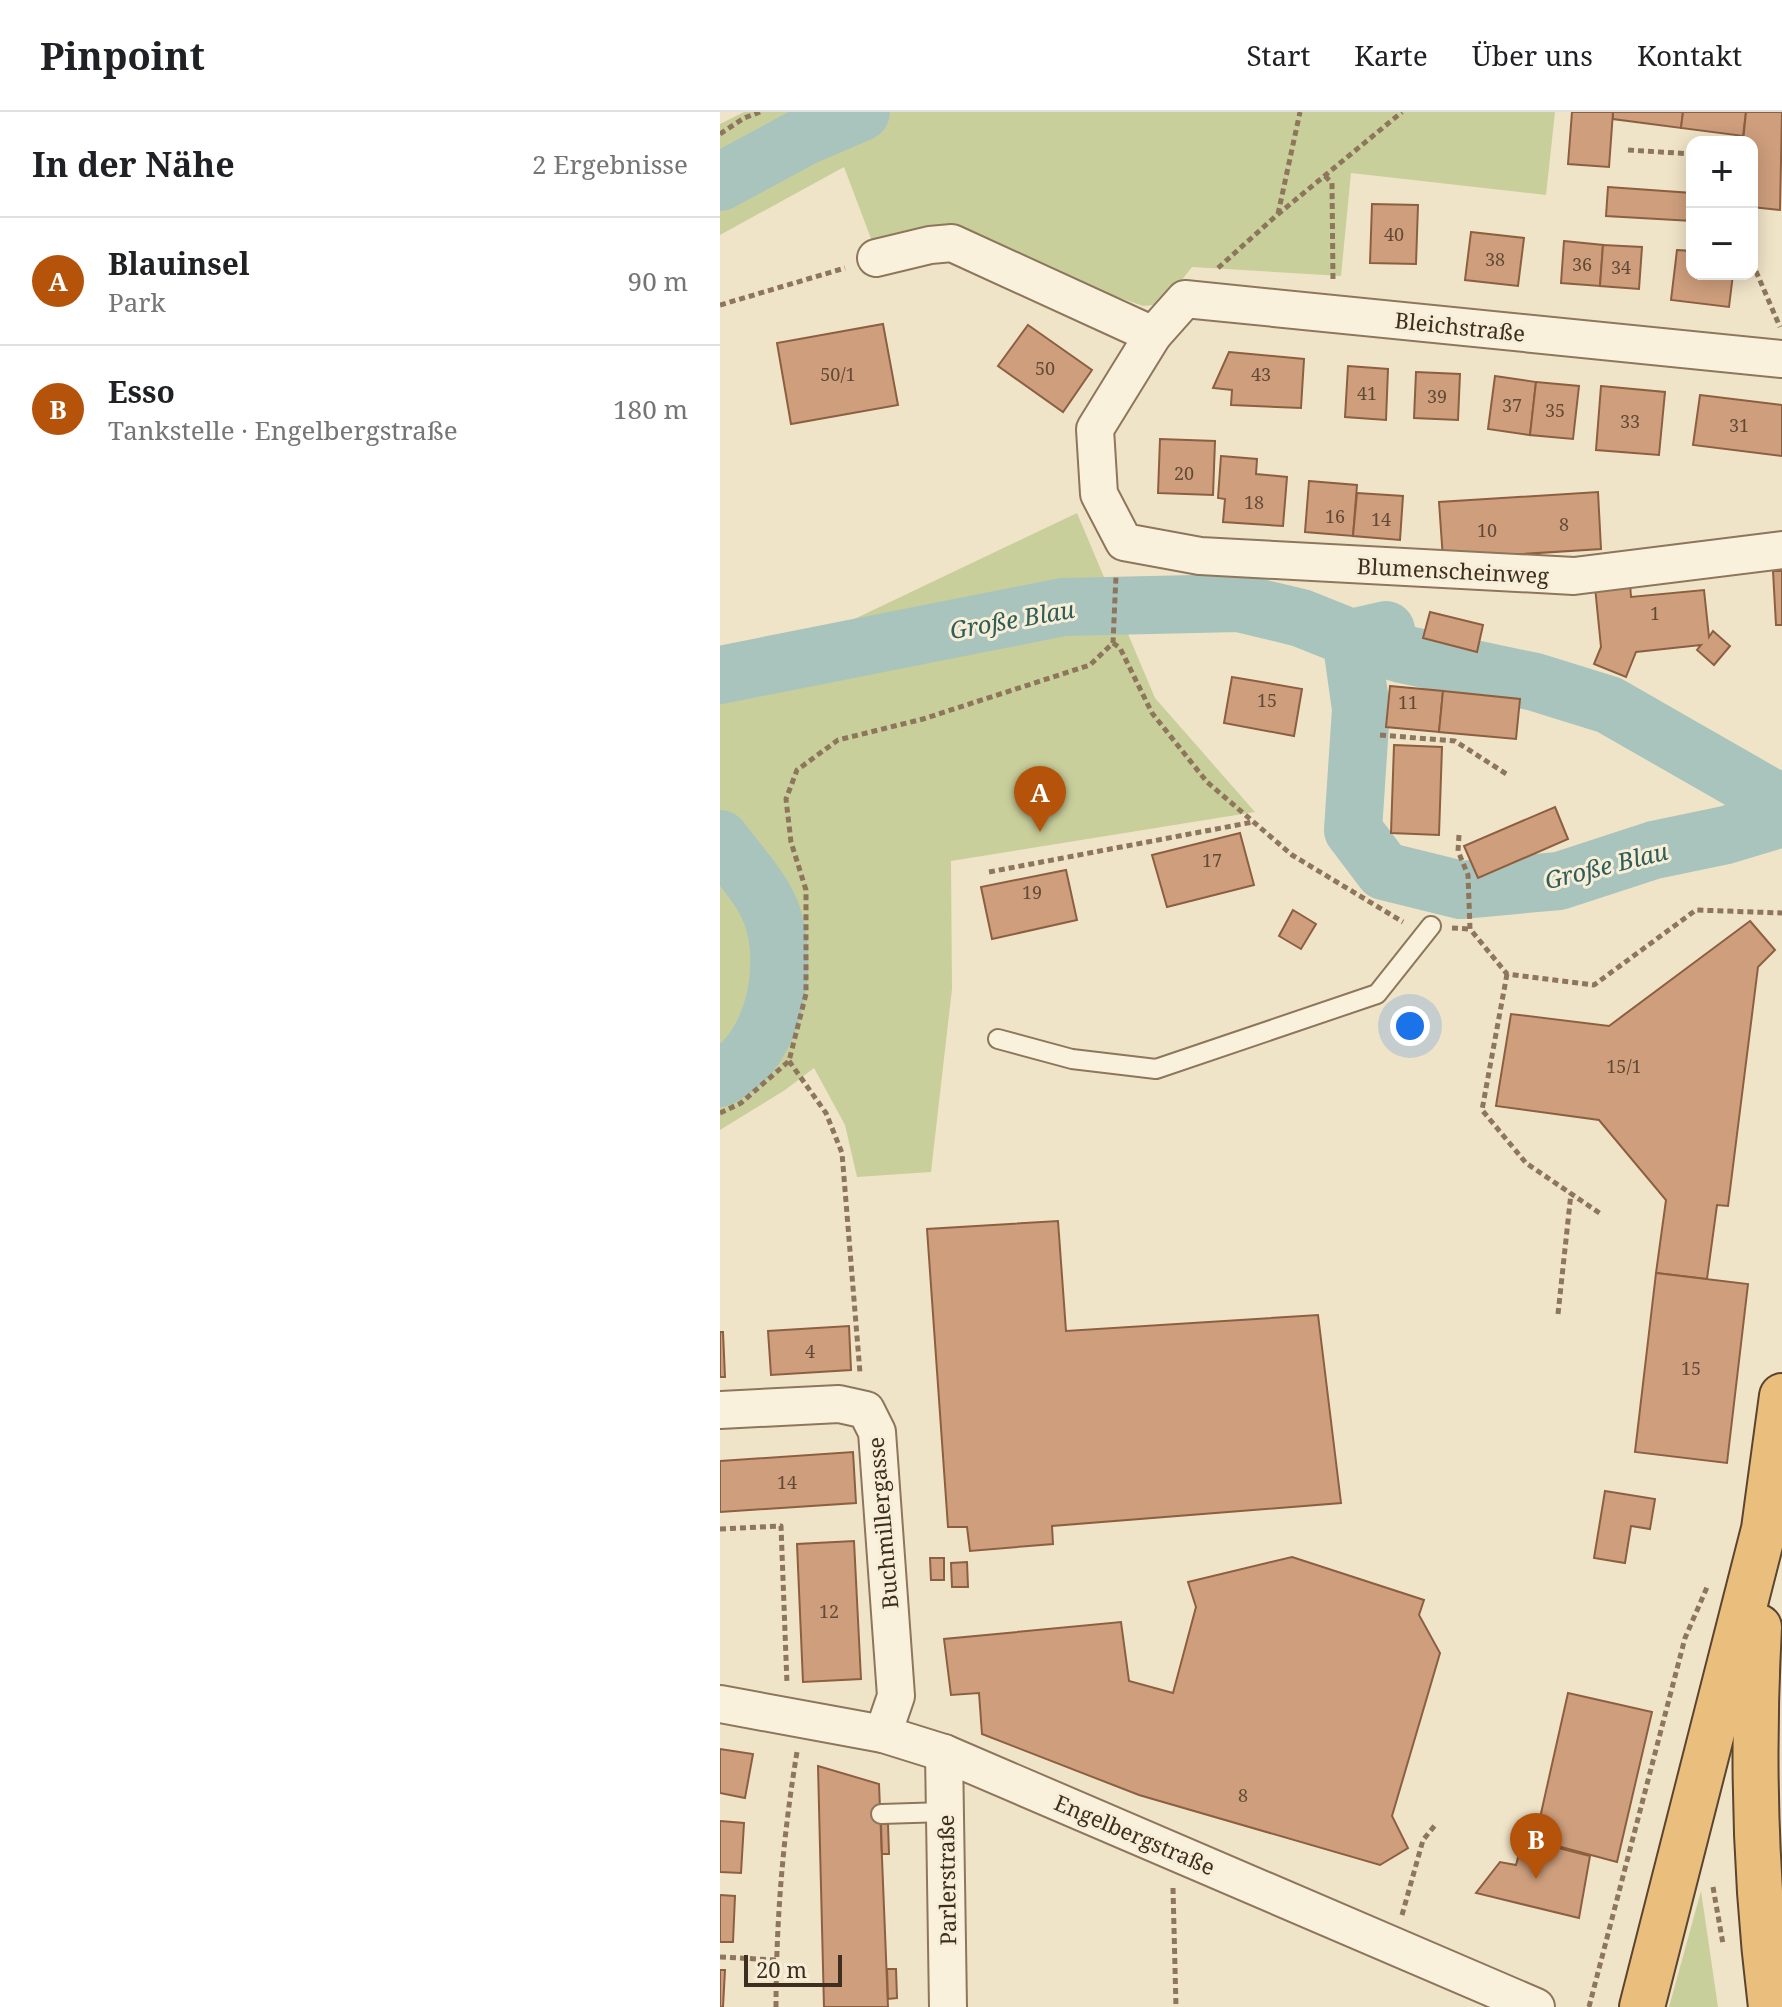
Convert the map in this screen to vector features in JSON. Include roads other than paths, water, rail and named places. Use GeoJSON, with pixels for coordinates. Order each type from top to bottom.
{"type":"FeatureCollection","features":[{"type":"Feature","properties":{"kind":"highway"},"geometry":{"type":"LineString","coordinates":[[1771,2007],[1761,1929],[1754,1785],[1755,1699],[1764,1529],[1782,1396]]}},
{"type":"Feature","properties":{"kind":"highway"},"geometry":{"type":"LineString","coordinates":[[1636,2002],[1764,1529]]}},
{"type":"Feature","properties":{"kind":"street"},"geometry":{"type":"LineString","coordinates":[[876,258],[952,243],[1153,335]]}},
{"type":"Feature","properties":{"kind":"street","name":"Bleichstraße"},"geometry":{"type":"LineString","coordinates":[[1153,335],[1185,299],[1782,359]]}},
{"type":"Feature","properties":{"kind":"street","name":"Blumenscheinweg"},"geometry":{"type":"LineString","coordinates":[[1153,335],[1095,429],[1099,494],[1120,559],[1200,556],[1574,576],[1782,550]]}},
{"type":"Feature","properties":{"kind":"street","name":"Buchmillergasse"},"geometry":{"type":"LineString","coordinates":[[720,1410],[839,1404],[866,1410],[877,1432],[896,1696],[883,1734]]}},
{"type":"Feature","properties":{"kind":"street","name":"Engelbergstraße"},"geometry":{"type":"LineString","coordinates":[[720,1704],[883,1734],[944,1753],[1536,2007]]}},
{"type":"Feature","properties":{"kind":"street","name":"Parlerstraße"},"geometry":{"type":"LineString","coordinates":[[944,1753],[948,2007]]}},
{"type":"Feature","properties":{"kind":"lane"},"geometry":{"type":"LineString","coordinates":[[998,1039],[1072,1059],[1156,1069],[1377,994],[1431,926]]}},
{"type":"Feature","properties":{"kind":"lane"},"geometry":{"type":"LineString","coordinates":[[881,1814],[945,1812]]}},
{"type":"Feature","properties":{"kind":"waterway"},"geometry":{"type":"LineString","coordinates":[[720,182],[805,136],[861,112]]}},
{"type":"Feature","properties":{"kind":"waterway","name":"Große Blau"},"geometry":{"type":"LineString","coordinates":[[720,675],[1063,607],[1239,603],[1301,618],[1402,654],[1535,682],[1609,705],[1782,804]]}},
{"type":"Feature","properties":{"kind":"waterway","name":"Große Blau"},"geometry":{"type":"LineString","coordinates":[[1386,630],[1351,638],[1361,709],[1353,830],[1384,871],[1461,890],[1559,881],[1654,850],[1726,835],[1782,818]]}},
{"type":"Feature","properties":{"kind":"waterway","name":"Große Blau"},"geometry":{"type":"LineString","coordinates":[[720,839],[764,898],[777,937],[779,959],[778,982],[767,1025],[745,1060],[720,1078]]}},
{"type":"Feature","properties":{"kind":"place","name":"Blauinsel"},"geometry":{"type":"Point","coordinates":[1040,832]}},
{"type":"Feature","properties":{"kind":"place","name":"Esso"},"geometry":{"type":"Point","coordinates":[1536,1879]}}]}
